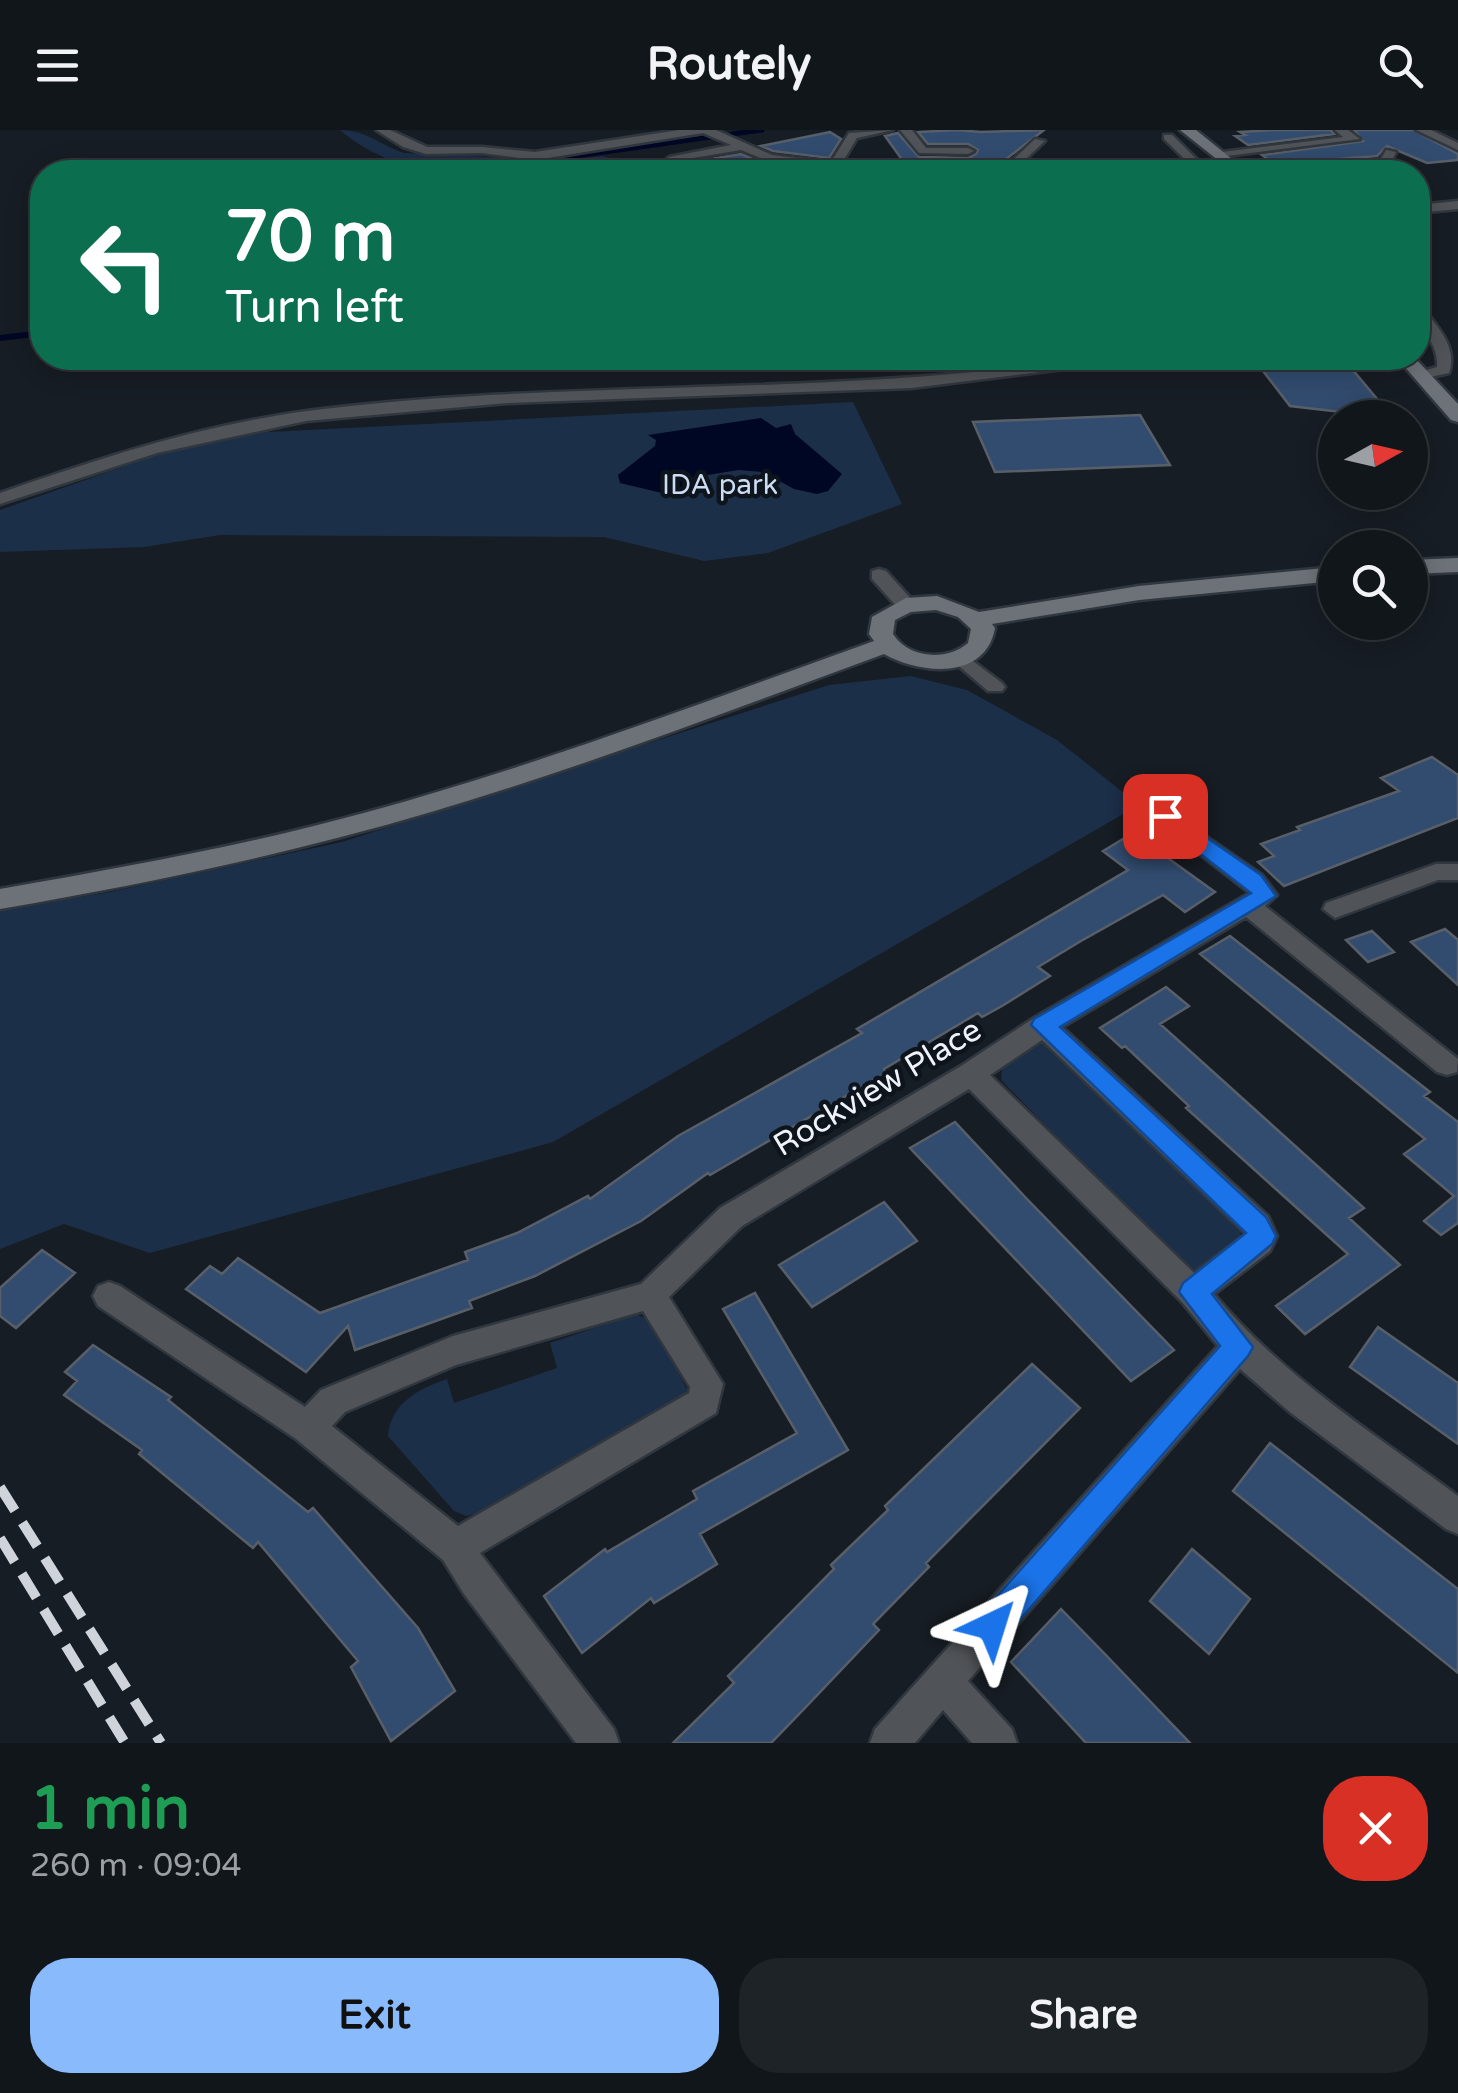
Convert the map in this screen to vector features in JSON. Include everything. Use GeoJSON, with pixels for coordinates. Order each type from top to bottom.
{"type":"FeatureCollection","features":[{"type":"Feature","properties":{"kind":"main road"},"geometry":{"type":"LineString","coordinates":[[1190,132],[1228,160]]}},
{"type":"Feature","properties":{"kind":"main road"},"geometry":{"type":"LineString","coordinates":[[1422,370],[1458,416]]}},
{"type":"Feature","properties":{"kind":"main road"},"geometry":{"type":"LineString","coordinates":[[1428,565],[1458,562]]}},
{"type":"Feature","properties":{"kind":"main road"},"geometry":{"type":"LineString","coordinates":[[977,620],[1139,593],[1318,576]]}},
{"type":"Feature","properties":{"kind":"main road"},"geometry":{"type":"LineString","coordinates":[[906,605],[953,606],[983,628],[981,645],[962,658],[928,662],[886,645],[880,626],[884,617],[906,605]]}},
{"type":"Feature","properties":{"kind":"main road"},"geometry":{"type":"LineString","coordinates":[[0,900],[326,833],[423,806],[886,645]]}},
{"type":"Feature","properties":{"kind":"street"},"geometry":{"type":"LineString","coordinates":[[382,130],[407,146],[426,151],[482,150],[534,156],[704,130],[770,158],[784,160]]}},
{"type":"Feature","properties":{"kind":"street"},"geometry":{"type":"LineString","coordinates":[[586,130],[608,146]]}},
{"type":"Feature","properties":{"kind":"street"},"geometry":{"type":"LineString","coordinates":[[838,160],[853,135],[887,130]]}},
{"type":"Feature","properties":{"kind":"street"},"geometry":{"type":"LineString","coordinates":[[906,130],[923,151],[968,151]]}},
{"type":"Feature","properties":{"kind":"street"},"geometry":{"type":"LineString","coordinates":[[1220,153],[1354,139],[1341,130]]}},
{"type":"Feature","properties":{"kind":"street"},"geometry":{"type":"LineString","coordinates":[[1422,130],[1458,147]]}},
{"type":"Feature","properties":{"kind":"street"},"geometry":{"type":"LineString","coordinates":[[1190,132],[1168,136],[1192,160]]}},
{"type":"Feature","properties":{"kind":"street"},"geometry":{"type":"LineString","coordinates":[[675,160],[742,146]]}},
{"type":"Feature","properties":{"kind":"street"},"geometry":{"type":"LineString","coordinates":[[1022,160],[1037,148]]}},
{"type":"Feature","properties":{"kind":"street"},"geometry":{"type":"LineString","coordinates":[[1387,160],[1390,152]]}},
{"type":"Feature","properties":{"kind":"street"},"geometry":{"type":"LineString","coordinates":[[765,160],[770,158]]}},
{"type":"Feature","properties":{"kind":"street"},"geometry":{"type":"LineString","coordinates":[[1430,208],[1458,206]]}},
{"type":"Feature","properties":{"kind":"street"},"geometry":{"type":"LineString","coordinates":[[1437,207],[1458,221]]}},
{"type":"Feature","properties":{"kind":"street"},"geometry":{"type":"LineString","coordinates":[[1428,374],[1444,370],[1447,357],[1430,327]]}},
{"type":"Feature","properties":{"kind":"street"},"geometry":{"type":"LineString","coordinates":[[0,499],[166,443],[303,416],[420,405],[869,387],[1031,370]]}},
{"type":"Feature","properties":{"kind":"street"},"geometry":{"type":"LineString","coordinates":[[1428,374],[1458,375]]}},
{"type":"Feature","properties":{"kind":"street"},"geometry":{"type":"LineString","coordinates":[[879,574],[906,605]]}},
{"type":"Feature","properties":{"kind":"street"},"geometry":{"type":"LineString","coordinates":[[962,658],[995,687]]}},
{"type":"Feature","properties":{"kind":"street"},"geometry":{"type":"LineString","coordinates":[[1165,816],[1253,880],[1265,896],[1248,906],[1447,1064]]}},
{"type":"Feature","properties":{"kind":"street"},"geometry":{"type":"LineString","coordinates":[[1335,909],[1436,872],[1458,872]]}},
{"type":"Feature","properties":{"kind":"street","name":"Rockview Place"},"geometry":{"type":"LineString","coordinates":[[650,1295],[731,1217],[972,1074],[1043,1025],[1248,906]]}},
{"type":"Feature","properties":{"kind":"street"},"geometry":{"type":"LineString","coordinates":[[1043,1025],[1256,1226],[1262,1236],[1193,1292]]}},
{"type":"Feature","properties":{"kind":"street"},"geometry":{"type":"LineString","coordinates":[[972,1074],[1193,1292],[1238,1347],[1303,1402],[1458,1517]]}},
{"type":"Feature","properties":{"kind":"street"},"geometry":{"type":"LineString","coordinates":[[308,1428],[333,1401],[453,1351],[650,1295],[707,1384],[704,1402],[456,1547]]}},
{"type":"Feature","properties":{"kind":"street"},"geometry":{"type":"LineString","coordinates":[[109,1296],[308,1428],[456,1547],[477,1581],[600,1743]]}},
{"type":"Feature","properties":{"kind":"street"},"geometry":{"type":"LineString","coordinates":[[889,1743],[1238,1347]]}},
{"type":"Feature","properties":{"kind":"street"},"geometry":{"type":"LineString","coordinates":[[943,1682],[998,1743]]}},
{"type":"Feature","properties":{"kind":"green space"},"geometry":{"type":"Polygon","coordinates":[[[340,130],[365,135],[404,153],[537,159],[391,160],[340,130]]]}},
{"type":"Feature","properties":{"kind":"green space"},"geometry":{"type":"Polygon","coordinates":[[[603,156],[615,160],[566,160],[603,156]]]}},
{"type":"Feature","properties":{"kind":"green space","name":"IDA park"},"geometry":{"type":"Polygon","coordinates":[[[853,402],[902,504],[768,553],[704,561],[604,537],[220,535],[144,547],[0,552],[0,510],[165,452],[251,433],[853,402]]]}},
{"type":"Feature","properties":{"kind":"green space"},"geometry":{"type":"Polygon","coordinates":[[[911,676],[967,690],[1057,740],[1139,805],[553,1142],[150,1253],[64,1224],[0,1249],[0,910],[110,892],[342,842],[829,685],[911,676]]]}},
{"type":"Feature","properties":{"kind":"green space"},"geometry":{"type":"Polygon","coordinates":[[[1043,1041],[1241,1230],[1240,1241],[1198,1269],[1187,1269],[1181,1264],[1002,1081],[1008,1061],[1043,1041]]]}},
{"type":"Feature","properties":{"kind":"green space"},"geometry":{"type":"Polygon","coordinates":[[[635,1314],[651,1320],[690,1395],[479,1513],[466,1516],[454,1511],[388,1436],[400,1406],[426,1387],[447,1379],[454,1403],[557,1368],[550,1343],[635,1314]]]}},
{"type":"Feature","properties":{"kind":"shaded area"},"geometry":{"type":"Polygon","coordinates":[[[761,418],[776,428],[791,424],[795,434],[842,474],[828,491],[817,494],[794,489],[763,472],[738,470],[690,478],[678,492],[666,494],[620,483],[618,475],[655,446],[656,440],[648,435],[761,418]]]}},
{"type":"Feature","properties":{"kind":"building"},"geometry":{"type":"Polygon","coordinates":[[[1044,130],[1005,160],[902,160],[885,136],[898,133],[919,157],[968,158],[978,150],[968,144],[928,144],[918,132],[1044,130]]]}},
{"type":"Feature","properties":{"kind":"building"},"geometry":{"type":"Polygon","coordinates":[[[1331,130],[1334,134],[1248,145],[1235,136],[1245,135],[1240,132],[1331,130]]]}},
{"type":"Feature","properties":{"kind":"building"},"geometry":{"type":"Polygon","coordinates":[[[1354,130],[1413,130],[1458,154],[1458,160],[1430,163],[1387,146],[1377,156],[1326,160],[1269,160],[1262,155],[1363,141],[1354,130]]]}},
{"type":"Feature","properties":{"kind":"building"},"geometry":{"type":"Polygon","coordinates":[[[830,132],[841,139],[829,158],[761,146],[830,132]]]}},
{"type":"Feature","properties":{"kind":"building"},"geometry":{"type":"Polygon","coordinates":[[[741,154],[755,160],[705,160],[741,154]]]}},
{"type":"Feature","properties":{"kind":"building"},"geometry":{"type":"Polygon","coordinates":[[[1353,370],[1378,400],[1318,400],[1318,409],[1290,406],[1263,371],[1353,370]]]}},
{"type":"Feature","properties":{"kind":"building"},"geometry":{"type":"Polygon","coordinates":[[[1140,415],[1170,465],[995,472],[973,422],[1140,415]]]}},
{"type":"Feature","properties":{"kind":"building"},"geometry":{"type":"Polygon","coordinates":[[[1432,757],[1458,775],[1458,818],[1284,886],[1258,862],[1274,856],[1261,844],[1399,791],[1381,778],[1432,757]]]}},
{"type":"Feature","properties":{"kind":"building"},"geometry":{"type":"Polygon","coordinates":[[[1133,833],[1215,892],[1185,912],[1163,895],[1038,967],[1050,976],[1002,1006],[982,1017],[978,1013],[884,1069],[887,1072],[708,1173],[641,1221],[535,1276],[469,1301],[472,1308],[355,1350],[348,1326],[306,1372],[186,1289],[210,1266],[222,1274],[238,1258],[320,1313],[468,1260],[465,1252],[517,1233],[588,1196],[590,1199],[678,1136],[862,1033],[857,1029],[1128,870],[1103,851],[1133,833]]]}},
{"type":"Feature","properties":{"kind":"building"},"geometry":{"type":"Polygon","coordinates":[[[1445,929],[1458,940],[1458,985],[1411,942],[1445,929]]]}},
{"type":"Feature","properties":{"kind":"building"},"geometry":{"type":"Polygon","coordinates":[[[1372,931],[1394,952],[1368,962],[1346,940],[1372,931]]]}},
{"type":"Feature","properties":{"kind":"building"},"geometry":{"type":"Polygon","coordinates":[[[1230,936],[1430,1092],[1424,1096],[1458,1122],[1458,1223],[1441,1235],[1424,1221],[1454,1196],[1404,1154],[1425,1139],[1200,954],[1230,936]]]}},
{"type":"Feature","properties":{"kind":"building"},"geometry":{"type":"Polygon","coordinates":[[[1166,987],[1189,1006],[1160,1024],[1364,1208],[1349,1218],[1400,1265],[1305,1334],[1276,1306],[1348,1254],[1186,1108],[1189,1106],[1125,1046],[1122,1048],[1100,1028],[1166,987]]]}},
{"type":"Feature","properties":{"kind":"building"},"geometry":{"type":"Polygon","coordinates":[[[955,1122],[1174,1350],[1131,1381],[910,1148],[955,1122]]]}},
{"type":"Feature","properties":{"kind":"building"},"geometry":{"type":"Polygon","coordinates":[[[884,1202],[917,1241],[812,1307],[779,1265],[884,1202]]]}},
{"type":"Feature","properties":{"kind":"building"},"geometry":{"type":"Polygon","coordinates":[[[42,1250],[75,1273],[16,1328],[0,1316],[0,1288],[42,1250]]]}},
{"type":"Feature","properties":{"kind":"building"},"geometry":{"type":"Polygon","coordinates":[[[755,1293],[848,1450],[700,1534],[717,1564],[654,1603],[651,1598],[582,1653],[544,1596],[605,1549],[607,1552],[697,1499],[693,1491],[797,1433],[723,1309],[755,1293]]]}},
{"type":"Feature","properties":{"kind":"building"},"geometry":{"type":"Polygon","coordinates":[[[1378,1327],[1458,1383],[1458,1444],[1350,1367],[1378,1327]]]}},
{"type":"Feature","properties":{"kind":"building"},"geometry":{"type":"Polygon","coordinates":[[[93,1345],[171,1397],[168,1400],[308,1512],[313,1508],[418,1628],[455,1691],[391,1741],[351,1667],[358,1661],[258,1542],[253,1548],[139,1454],[142,1450],[64,1395],[77,1381],[65,1372],[93,1345]]]}},
{"type":"Feature","properties":{"kind":"building"},"geometry":{"type":"Polygon","coordinates":[[[1032,1364],[1080,1408],[926,1563],[929,1567],[873,1624],[879,1630],[771,1743],[673,1743],[734,1683],[728,1676],[834,1569],[831,1565],[888,1510],[885,1506],[1032,1364]]]}},
{"type":"Feature","properties":{"kind":"building"},"geometry":{"type":"Polygon","coordinates":[[[1270,1443],[1458,1589],[1458,1673],[1233,1491],[1270,1443]]]}},
{"type":"Feature","properties":{"kind":"building"},"geometry":{"type":"Polygon","coordinates":[[[1192,1549],[1250,1599],[1209,1654],[1150,1601],[1192,1549]]]}},
{"type":"Feature","properties":{"kind":"building"},"geometry":{"type":"Polygon","coordinates":[[[1061,1609],[1190,1743],[1086,1743],[1011,1662],[1061,1609]]]}},
{"type":"Feature","properties":{"kind":"waterway"},"geometry":{"type":"LineString","coordinates":[[732,134],[762,130]]}},
{"type":"Feature","properties":{"kind":"waterway"},"geometry":{"type":"LineString","coordinates":[[547,160],[711,137]]}},
{"type":"Feature","properties":{"kind":"waterway"},"geometry":{"type":"LineString","coordinates":[[0,338],[30,334]]}},
{"type":"Feature","properties":{"kind":"railway"},"geometry":{"type":"LineString","coordinates":[[0,1487],[161,1743]]}},
{"type":"Feature","properties":{"kind":"railway"},"geometry":{"type":"LineString","coordinates":[[0,1538],[125,1743]]}},
{"type":"Feature","properties":{"kind":"route"},"geometry":{"type":"LineString","coordinates":[[992,1626],[1238,1347],[1193,1292],[1262,1236],[1256,1226],[1043,1025],[1265,896],[1253,880],[1165,816]]}}]}
